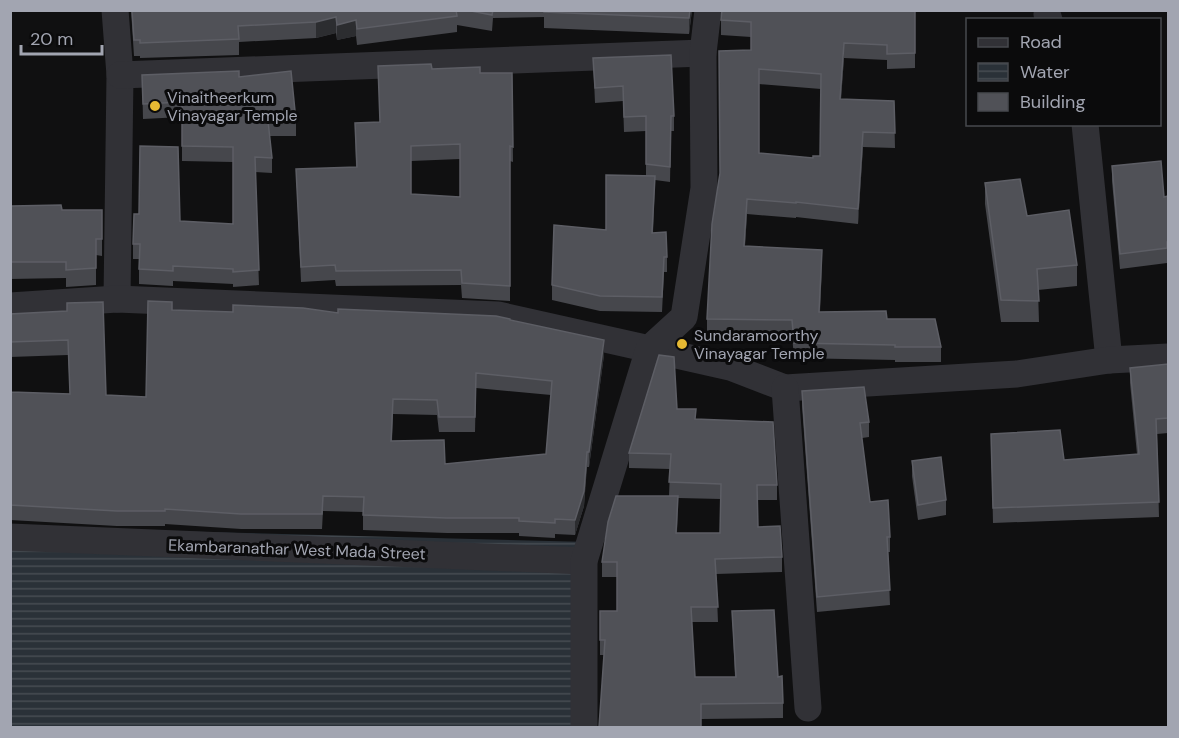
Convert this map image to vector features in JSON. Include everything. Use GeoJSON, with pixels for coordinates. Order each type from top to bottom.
{"type":"FeatureCollection","features":[{"type":"Feature","properties":{"kind":"street"},"geometry":{"type":"LineString","coordinates":[[115,10],[120,75],[117,299]]}},
{"type":"Feature","properties":{"kind":"street"},"geometry":{"type":"LineString","coordinates":[[584,728],[584,561],[648,349],[684,317],[704,188],[703,53],[708,10]]}},
{"type":"Feature","properties":{"kind":"street"},"geometry":{"type":"LineString","coordinates":[[120,75],[703,53]]}},
{"type":"Feature","properties":{"kind":"street"},"geometry":{"type":"LineString","coordinates":[[1084,126],[1108,360]]}},
{"type":"Feature","properties":{"kind":"street"},"geometry":{"type":"LineString","coordinates":[[10,306],[117,299],[498,315],[730,367],[785,388],[1017,374],[1108,360],[1168,357]]}},
{"type":"Feature","properties":{"kind":"street"},"geometry":{"type":"LineString","coordinates":[[785,388],[808,708]]}},
{"type":"Feature","properties":{"kind":"street","name":"Ekambaranathar West Mada Street"},"geometry":{"type":"LineString","coordinates":[[10,537],[584,561]]}},
{"type":"Feature","properties":{"kind":"water"},"geometry":{"type":"Polygon","coordinates":[[[11,527],[590,542],[582,727],[11,728],[11,527]]]}},
{"type":"Feature","properties":{"kind":"building"},"geometry":{"type":"Polygon","coordinates":[[[132,10],[456,10],[457,16],[357,29],[356,20],[337,25],[336,17],[316,22],[238,26],[239,39],[140,43],[140,40],[134,40],[132,10]]]}},
{"type":"Feature","properties":{"kind":"building"},"geometry":{"type":"Polygon","coordinates":[[[466,10],[493,10],[492,15],[466,10]]]}},
{"type":"Feature","properties":{"kind":"building"},"geometry":{"type":"Polygon","coordinates":[[[544,10],[690,10],[689,18],[544,12],[544,10]]]}},
{"type":"Feature","properties":{"kind":"building"},"geometry":{"type":"Polygon","coordinates":[[[722,10],[915,10],[915,53],[887,54],[887,45],[844,43],[840,99],[894,101],[895,133],[863,132],[858,209],[747,199],[744,246],[822,250],[819,312],[886,311],[887,319],[935,319],[941,347],[794,343],[792,320],[707,319],[712,224],[720,173],[719,51],[751,50],[751,22],[721,20],[722,10]],[[759,69],[759,153],[813,158],[813,156],[820,156],[821,74],[759,69]]]}},
{"type":"Feature","properties":{"kind":"building"},"geometry":{"type":"Polygon","coordinates":[[[671,55],[674,116],[671,116],[670,167],[646,164],[646,116],[624,117],[623,86],[595,88],[593,58],[671,55]]]}},
{"type":"Feature","properties":{"kind":"building"},"geometry":{"type":"Polygon","coordinates":[[[431,64],[432,69],[480,67],[480,73],[512,73],[510,286],[462,283],[461,270],[336,271],[335,265],[301,267],[296,169],[357,167],[355,123],[380,122],[378,66],[431,64]],[[460,144],[411,146],[411,194],[460,197],[460,144]]]}},
{"type":"Feature","properties":{"kind":"building"},"geometry":{"type":"Polygon","coordinates":[[[239,71],[239,77],[291,71],[296,121],[268,121],[272,158],[255,157],[259,270],[233,272],[233,269],[173,266],[173,271],[139,269],[140,244],[133,244],[134,214],[139,214],[140,146],[178,147],[180,221],[233,224],[233,147],[182,146],[182,102],[143,104],[142,75],[239,71]]]}},
{"type":"Feature","properties":{"kind":"building"},"geometry":{"type":"Polygon","coordinates":[[[1161,161],[1164,197],[1168,196],[1167,248],[1120,254],[1112,166],[1161,161]]]}},
{"type":"Feature","properties":{"kind":"building"},"geometry":{"type":"Polygon","coordinates":[[[606,175],[655,176],[652,233],[666,232],[667,257],[664,257],[662,297],[600,296],[552,285],[554,225],[606,230],[606,175]]]}},
{"type":"Feature","properties":{"kind":"building"},"geometry":{"type":"Polygon","coordinates":[[[1020,179],[1027,216],[1069,210],[1077,265],[1037,269],[1039,301],[1001,300],[985,183],[1020,179]]]}},
{"type":"Feature","properties":{"kind":"building"},"geometry":{"type":"Polygon","coordinates":[[[10,204],[11,206],[61,205],[62,210],[102,210],[102,239],[96,239],[96,268],[66,270],[66,262],[10,262],[10,204]]]}},
{"type":"Feature","properties":{"kind":"building"},"geometry":{"type":"Polygon","coordinates":[[[148,301],[172,302],[172,310],[233,312],[233,305],[303,308],[338,313],[338,309],[496,316],[604,340],[589,452],[587,452],[584,491],[575,520],[555,519],[555,523],[519,521],[519,518],[363,515],[364,497],[323,496],[322,514],[241,514],[165,509],[165,511],[117,511],[10,505],[10,376],[11,392],[70,394],[68,340],[10,342],[10,314],[67,311],[67,303],[103,302],[106,395],[146,397],[148,301]],[[476,373],[475,417],[439,417],[437,400],[393,399],[391,441],[444,440],[445,464],[546,454],[552,381],[476,373]]]}},
{"type":"Feature","properties":{"kind":"building"},"geometry":{"type":"Polygon","coordinates":[[[659,355],[674,357],[677,409],[696,409],[695,419],[773,422],[777,485],[757,485],[758,527],[780,526],[782,557],[715,559],[718,607],[691,607],[695,677],[736,677],[732,611],[774,610],[778,677],[782,676],[783,703],[701,704],[701,727],[599,727],[605,640],[600,640],[600,611],[617,611],[617,562],[602,562],[608,522],[616,496],[678,496],[676,533],[720,533],[721,484],[669,482],[671,454],[629,453],[659,355]]]}},
{"type":"Feature","properties":{"kind":"building"},"geometry":{"type":"Polygon","coordinates":[[[1168,364],[1168,418],[1156,419],[1159,502],[993,508],[991,434],[1060,430],[1064,460],[1139,454],[1130,368],[1168,364]]]}},
{"type":"Feature","properties":{"kind":"building"},"geometry":{"type":"Polygon","coordinates":[[[864,387],[869,422],[860,423],[870,502],[888,500],[890,537],[887,537],[890,590],[817,597],[802,391],[864,387]]]}},
{"type":"Feature","properties":{"kind":"building"},"geometry":{"type":"Polygon","coordinates":[[[941,457],[946,500],[918,505],[912,461],[941,457]]]}},
{"type":"Feature","properties":{"kind":"place","name":"Vinaitheerkum Vinayagar Temple"},"geometry":{"type":"Point","coordinates":[155,106]}},
{"type":"Feature","properties":{"kind":"place","name":"Sundaramoorthy Vinayagar Temple"},"geometry":{"type":"Point","coordinates":[682,344]}}]}
